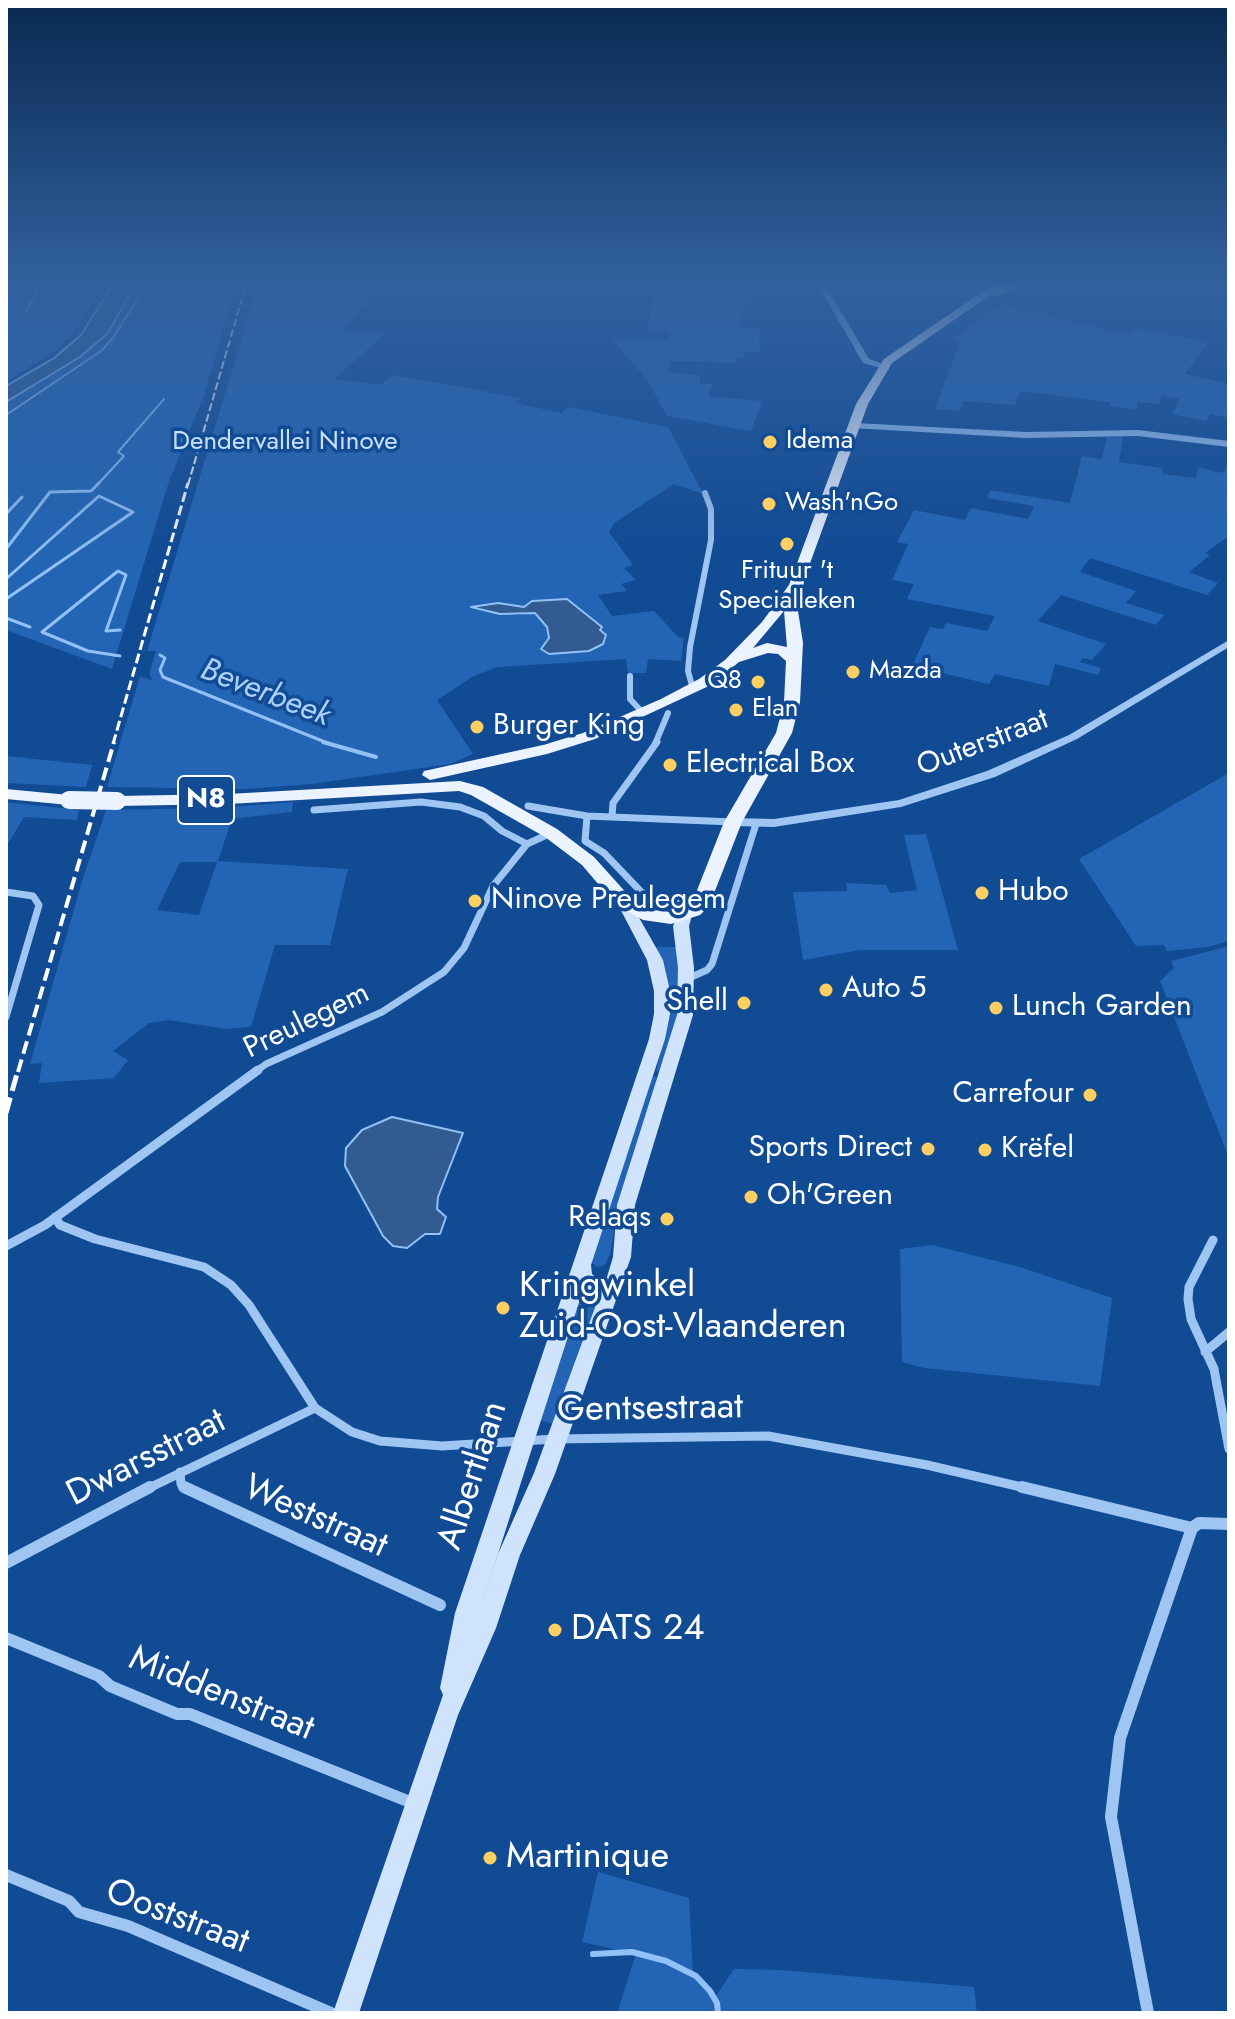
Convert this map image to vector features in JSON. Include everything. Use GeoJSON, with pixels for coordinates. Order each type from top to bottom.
{"type":"FeatureCollection","features":[{"type":"Feature","properties":{"kind":"main road","name":"N8"},"geometry":{"type":"LineString","coordinates":[[687,905],[700,906],[733,822],[784,733],[792,702],[794,660],[791,611],[798,577],[812,533],[857,421],[869,392],[881,375]]}},
{"type":"Feature","properties":{"kind":"main road","name":"N8"},"geometry":{"type":"LineString","coordinates":[[295,793],[456,771],[496,762],[589,736],[643,713],[693,689],[730,663],[767,625],[798,577]]}},
{"type":"Feature","properties":{"kind":"main road"},"geometry":{"type":"LineString","coordinates":[[730,663],[767,648],[782,650],[794,660]]}},
{"type":"Feature","properties":{"kind":"main road"},"geometry":{"type":"LineString","coordinates":[[477,791],[476,779],[496,762]]}},
{"type":"Feature","properties":{"kind":"main road","name":"N8"},"geometry":{"type":"LineString","coordinates":[[6,794],[117,801],[228,799],[452,785],[477,791]]}},
{"type":"Feature","properties":{"kind":"main road","name":"Albertlaan"},"geometry":{"type":"LineString","coordinates":[[447,1713],[466,1613],[657,1039],[662,1014],[662,991],[655,960],[623,901],[588,861],[551,833],[477,791]]}},
{"type":"Feature","properties":{"kind":"main road","name":"Albertlaan"},"geometry":{"type":"LineString","coordinates":[[623,901],[650,916],[671,918],[687,905]]}},
{"type":"Feature","properties":{"kind":"main road","name":"Albertlaan"},"geometry":{"type":"LineString","coordinates":[[346,2013],[447,1713],[485,1628],[509,1554],[544,1474],[614,1283],[622,1257],[626,1205],[685,1015],[686,979],[681,926],[687,905]]}},
{"type":"Feature","properties":{"kind":"main road"},"geometry":{"type":"LineString","coordinates":[[582,1265],[583,1277],[588,1283],[597,1287],[614,1283]]}},
{"type":"Feature","properties":{"kind":"street"},"geometry":{"type":"LineString","coordinates":[[857,421],[1026,435],[1138,433],[1229,444]]}},
{"type":"Feature","properties":{"kind":"street"},"geometry":{"type":"LineString","coordinates":[[693,689],[688,671],[693,619],[711,540],[711,509],[705,493]]}},
{"type":"Feature","properties":{"kind":"street","name":"Outerstraat"},"geometry":{"type":"LineString","coordinates":[[733,822],[798,821],[901,803],[991,774],[1073,737],[1229,643]]}},
{"type":"Feature","properties":{"kind":"street"},"geometry":{"type":"LineString","coordinates":[[630,676],[630,699],[643,713]]}},
{"type":"Feature","properties":{"kind":"street"},"geometry":{"type":"LineString","coordinates":[[612,817],[613,803],[660,737],[668,713]]}},
{"type":"Feature","properties":{"kind":"street"},"geometry":{"type":"LineString","coordinates":[[314,810],[421,802],[460,807],[484,816],[502,831],[527,844]]}},
{"type":"Feature","properties":{"kind":"street"},"geometry":{"type":"LineString","coordinates":[[528,806],[587,816],[733,822]]}},
{"type":"Feature","properties":{"kind":"street"},"geometry":{"type":"LineString","coordinates":[[587,816],[585,841],[604,853],[649,900],[687,905]]}},
{"type":"Feature","properties":{"kind":"street"},"geometry":{"type":"LineString","coordinates":[[686,979],[707,970],[712,964],[756,824]]}},
{"type":"Feature","properties":{"kind":"street","name":"Preulegem"},"geometry":{"type":"LineString","coordinates":[[6,1246],[55,1217],[266,1064],[382,1012],[444,972],[464,948],[493,886],[527,844],[551,833]]}},
{"type":"Feature","properties":{"kind":"street"},"geometry":{"type":"LineString","coordinates":[[6,892],[33,896],[39,905],[6,1017]]}},
{"type":"Feature","properties":{"kind":"street","name":"Gentsestraat"},"geometry":{"type":"LineString","coordinates":[[55,1217],[68,1230],[204,1267],[231,1285],[249,1305],[315,1408],[352,1432],[380,1441],[442,1446],[555,1439],[768,1436],[927,1465],[1192,1528],[1199,1523],[1229,1524]]}},
{"type":"Feature","properties":{"kind":"street"},"geometry":{"type":"LineString","coordinates":[[1213,1240],[1189,1287],[1188,1299],[1191,1319],[1214,1369],[1229,1449]]}},
{"type":"Feature","properties":{"kind":"street"},"geometry":{"type":"LineString","coordinates":[[1205,1352],[1229,1332]]}},
{"type":"Feature","properties":{"kind":"street","name":"Dwarsstraat"},"geometry":{"type":"LineString","coordinates":[[6,1563],[180,1472],[315,1408]]}},
{"type":"Feature","properties":{"kind":"street","name":"Weststraat"},"geometry":{"type":"LineString","coordinates":[[180,1472],[181,1484],[188,1491],[440,1605]]}},
{"type":"Feature","properties":{"kind":"street"},"geometry":{"type":"LineString","coordinates":[[1148,2013],[1111,1817],[1120,1738],[1192,1528]]}},
{"type":"Feature","properties":{"kind":"street","name":"Middenstraat"},"geometry":{"type":"LineString","coordinates":[[6,1638],[99,1676],[110,1686],[177,1714],[190,1714],[416,1804]]}},
{"type":"Feature","properties":{"kind":"street","name":"Ooststraat"},"geometry":{"type":"LineString","coordinates":[[6,1875],[69,1901],[79,1912],[128,1926],[331,2013]]}},
{"type":"Feature","properties":{"kind":"green space"},"geometry":{"type":"Polygon","coordinates":[[[50,375],[210,375],[169,481],[112,669],[6,630],[6,402],[50,375]]]}},
{"type":"Feature","properties":{"kind":"green space","name":"Dendervallei Ninove"},"geometry":{"type":"Polygon","coordinates":[[[231,375],[338,375],[334,379],[380,385],[394,375],[521,398],[516,403],[561,413],[569,407],[668,427],[703,494],[674,484],[614,523],[609,532],[633,565],[624,568],[636,580],[621,584],[627,591],[598,595],[612,616],[654,611],[678,637],[684,638],[681,661],[648,659],[646,673],[628,673],[626,659],[498,667],[474,676],[437,700],[473,754],[450,764],[312,784],[244,789],[107,787],[140,676],[153,681],[149,674],[156,651],[147,651],[231,375]],[[567,599],[545,600],[524,608],[485,604],[490,609],[517,615],[535,613],[544,620],[549,638],[599,630],[601,627],[567,599]]]}},
{"type":"Feature","properties":{"kind":"green space"},"geometry":{"type":"Polygon","coordinates":[[[644,375],[701,376],[699,383],[713,384],[708,396],[762,401],[751,431],[667,416],[644,375]]]}},
{"type":"Feature","properties":{"kind":"green space"},"geometry":{"type":"Polygon","coordinates":[[[948,375],[1190,375],[1229,384],[1229,418],[1211,414],[1206,421],[1172,414],[1179,399],[1162,395],[1159,404],[1138,402],[1137,410],[1110,406],[1110,402],[1021,391],[1015,405],[963,401],[960,411],[935,409],[948,375]]]}},
{"type":"Feature","properties":{"kind":"green space"},"geometry":{"type":"Polygon","coordinates":[[[1107,437],[1123,437],[1119,462],[1162,468],[1163,474],[1196,478],[1198,467],[1221,473],[1229,466],[1229,536],[1205,553],[1210,555],[1189,572],[1218,583],[1207,595],[1090,558],[1080,572],[1136,591],[1126,603],[1164,615],[1156,625],[1061,595],[1038,621],[1106,644],[1092,660],[1083,658],[1080,662],[1101,668],[1098,675],[1055,664],[1049,686],[995,674],[989,684],[912,666],[930,627],[943,629],[946,623],[987,631],[995,616],[907,599],[914,584],[892,580],[908,544],[897,542],[914,510],[965,520],[971,508],[1028,519],[1034,506],[987,498],[990,490],[1070,503],[1082,456],[1102,459],[1107,437]]]}},
{"type":"Feature","properties":{"kind":"green space"},"geometry":{"type":"Polygon","coordinates":[[[6,756],[92,765],[86,787],[6,783],[6,756]]]}},
{"type":"Feature","properties":{"kind":"green space"},"geometry":{"type":"Polygon","coordinates":[[[1229,773],[1229,941],[1208,947],[1167,951],[1164,945],[1136,946],[1079,859],[1229,773]]]}},
{"type":"Feature","properties":{"kind":"green space"},"geometry":{"type":"Polygon","coordinates":[[[6,802],[79,810],[77,820],[24,817],[6,847],[6,802]]]}},
{"type":"Feature","properties":{"kind":"green space"},"geometry":{"type":"Polygon","coordinates":[[[293,802],[292,812],[232,819],[218,861],[348,869],[330,945],[275,945],[251,1027],[226,1029],[169,1020],[149,1023],[113,1051],[128,1060],[114,1078],[39,1083],[42,1063],[30,1064],[82,881],[106,810],[216,808],[293,802]],[[180,862],[157,910],[199,915],[217,862],[180,862]]]}},
{"type":"Feature","properties":{"kind":"green space"},"geometry":{"type":"Polygon","coordinates":[[[926,834],[958,950],[860,950],[803,960],[793,892],[847,891],[846,883],[886,885],[890,893],[917,890],[904,835],[926,834]]]}},
{"type":"Feature","properties":{"kind":"green space"},"geometry":{"type":"Polygon","coordinates":[[[1229,946],[1229,1158],[1160,981],[1174,968],[1171,961],[1229,946]]]}},
{"type":"Feature","properties":{"kind":"green space"},"geometry":{"type":"Polygon","coordinates":[[[655,947],[676,947],[678,959],[678,1019],[662,1072],[656,1071],[667,1025],[655,947]]]}},
{"type":"Feature","properties":{"kind":"green space"},"geometry":{"type":"Polygon","coordinates":[[[653,1076],[657,1077],[655,1082],[660,1083],[615,1221],[611,1251],[605,1265],[597,1267],[591,1262],[653,1076]]]}},
{"type":"Feature","properties":{"kind":"green space"},"geometry":{"type":"Polygon","coordinates":[[[932,1245],[1020,1267],[1112,1298],[1100,1386],[924,1368],[902,1362],[900,1249],[932,1245]]]}},
{"type":"Feature","properties":{"kind":"green space"},"geometry":{"type":"Polygon","coordinates":[[[578,1298],[604,1302],[554,1424],[539,1420],[578,1298]]]}},
{"type":"Feature","properties":{"kind":"green space"},"geometry":{"type":"Polygon","coordinates":[[[598,1872],[689,1898],[693,1975],[714,1999],[734,1969],[780,1970],[974,1987],[977,2013],[617,2013],[636,1954],[582,1942],[598,1872]]]}},
{"type":"Feature","properties":{"kind":"shaded area"},"geometry":{"type":"Polygon","coordinates":[[[24,375],[50,375],[6,402],[6,386],[24,375]]]}},
{"type":"Feature","properties":{"kind":"shaded area"},"geometry":{"type":"Polygon","coordinates":[[[567,599],[602,627],[600,630],[606,635],[603,644],[589,651],[549,654],[541,649],[549,638],[547,627],[535,613],[500,614],[471,607],[498,603],[524,607],[532,601],[567,599]]]}},
{"type":"Feature","properties":{"kind":"shaded area"},"geometry":{"type":"Polygon","coordinates":[[[392,1117],[463,1133],[438,1197],[437,1209],[446,1217],[440,1234],[425,1234],[407,1248],[393,1246],[383,1236],[345,1166],[346,1148],[362,1130],[392,1117]]]}},
{"type":"Feature","properties":{"kind":"waterway"},"geometry":{"type":"LineString","coordinates":[[6,415],[65,375]]}},
{"type":"Feature","properties":{"kind":"waterway"},"geometry":{"type":"LineString","coordinates":[[97,485],[124,456],[118,452],[164,399]]}},
{"type":"Feature","properties":{"kind":"waterway"},"geometry":{"type":"LineString","coordinates":[[6,549],[50,492],[91,491],[97,485]]}},
{"type":"Feature","properties":{"kind":"waterway"},"geometry":{"type":"LineString","coordinates":[[6,579],[99,496],[133,512],[6,599]]}},
{"type":"Feature","properties":{"kind":"waterway"},"geometry":{"type":"LineString","coordinates":[[6,514],[22,497]]}},
{"type":"Feature","properties":{"kind":"waterway"},"geometry":{"type":"LineString","coordinates":[[120,630],[106,631],[126,575],[118,571],[42,632],[88,651],[120,656]]}},
{"type":"Feature","properties":{"kind":"waterway","name":"Beverbeek"},"geometry":{"type":"LineString","coordinates":[[6,618],[30,627]]}},
{"type":"Feature","properties":{"kind":"waterway","name":"Beverbeek"},"geometry":{"type":"LineString","coordinates":[[160,655],[165,658],[160,670],[163,677],[330,744]]}},
{"type":"Feature","properties":{"kind":"waterway","name":"Beverbeek"},"geometry":{"type":"LineString","coordinates":[[323,742],[330,744]]}},
{"type":"Feature","properties":{"kind":"waterway","name":"Beverbeek"},"geometry":{"type":"LineString","coordinates":[[330,744],[376,757]]}},
{"type":"Feature","properties":{"kind":"waterway"},"geometry":{"type":"LineString","coordinates":[[593,1954],[632,1952],[666,1961],[696,1976],[710,1991],[717,2003],[718,2013]]}},
{"type":"Feature","properties":{"kind":"railway"},"geometry":{"type":"LineString","coordinates":[[188,485],[220,375]]}},
{"type":"Feature","properties":{"kind":"railway"},"geometry":{"type":"LineString","coordinates":[[113,744],[188,483]]}},
{"type":"Feature","properties":{"kind":"railway"},"geometry":{"type":"LineString","coordinates":[[18,1072],[114,742]]}},
{"type":"Feature","properties":{"kind":"railway"},"geometry":{"type":"LineString","coordinates":[[6,1113],[18,1070]]}},
{"type":"Feature","properties":{"kind":"place","name":"Idema"},"geometry":{"type":"Point","coordinates":[770,442]}},
{"type":"Feature","properties":{"kind":"place","name":"Wash'nGo"},"geometry":{"type":"Point","coordinates":[769,504]}},
{"type":"Feature","properties":{"kind":"place","name":"Frituur 't Specialleken"},"geometry":{"type":"Point","coordinates":[787,544]}},
{"type":"Feature","properties":{"kind":"place","name":"Mazda"},"geometry":{"type":"Point","coordinates":[853,672]}},
{"type":"Feature","properties":{"kind":"place","name":"Q8"},"geometry":{"type":"Point","coordinates":[758,682]}},
{"type":"Feature","properties":{"kind":"place","name":"Elan"},"geometry":{"type":"Point","coordinates":[736,710]}},
{"type":"Feature","properties":{"kind":"place","name":"Burger King"},"geometry":{"type":"Point","coordinates":[477,727]}},
{"type":"Feature","properties":{"kind":"place","name":"Electrical Box"},"geometry":{"type":"Point","coordinates":[670,765]}},
{"type":"Feature","properties":{"kind":"place","name":"Hubo"},"geometry":{"type":"Point","coordinates":[982,893]}},
{"type":"Feature","properties":{"kind":"place","name":"Ninove Preulegem"},"geometry":{"type":"Point","coordinates":[475,901]}},
{"type":"Feature","properties":{"kind":"place","name":"Auto 5"},"geometry":{"type":"Point","coordinates":[826,990]}},
{"type":"Feature","properties":{"kind":"place","name":"Shell"},"geometry":{"type":"Point","coordinates":[744,1003]}},
{"type":"Feature","properties":{"kind":"place","name":"Lunch Garden"},"geometry":{"type":"Point","coordinates":[996,1008]}},
{"type":"Feature","properties":{"kind":"place","name":"Carrefour"},"geometry":{"type":"Point","coordinates":[1090,1095]}},
{"type":"Feature","properties":{"kind":"place","name":"Sports Direct"},"geometry":{"type":"Point","coordinates":[928,1149]}},
{"type":"Feature","properties":{"kind":"place","name":"Krëfel"},"geometry":{"type":"Point","coordinates":[985,1150]}},
{"type":"Feature","properties":{"kind":"place","name":"Oh'Green"},"geometry":{"type":"Point","coordinates":[751,1197]}},
{"type":"Feature","properties":{"kind":"place","name":"Relaqs"},"geometry":{"type":"Point","coordinates":[667,1219]}},
{"type":"Feature","properties":{"kind":"place","name":"Kringwinkel Zuid-Oost-Vlaanderen"},"geometry":{"type":"Point","coordinates":[503,1308]}},
{"type":"Feature","properties":{"kind":"place","name":"DATS 24"},"geometry":{"type":"Point","coordinates":[555,1630]}},
{"type":"Feature","properties":{"kind":"place","name":"Martinique"},"geometry":{"type":"Point","coordinates":[490,1858]}}]}
